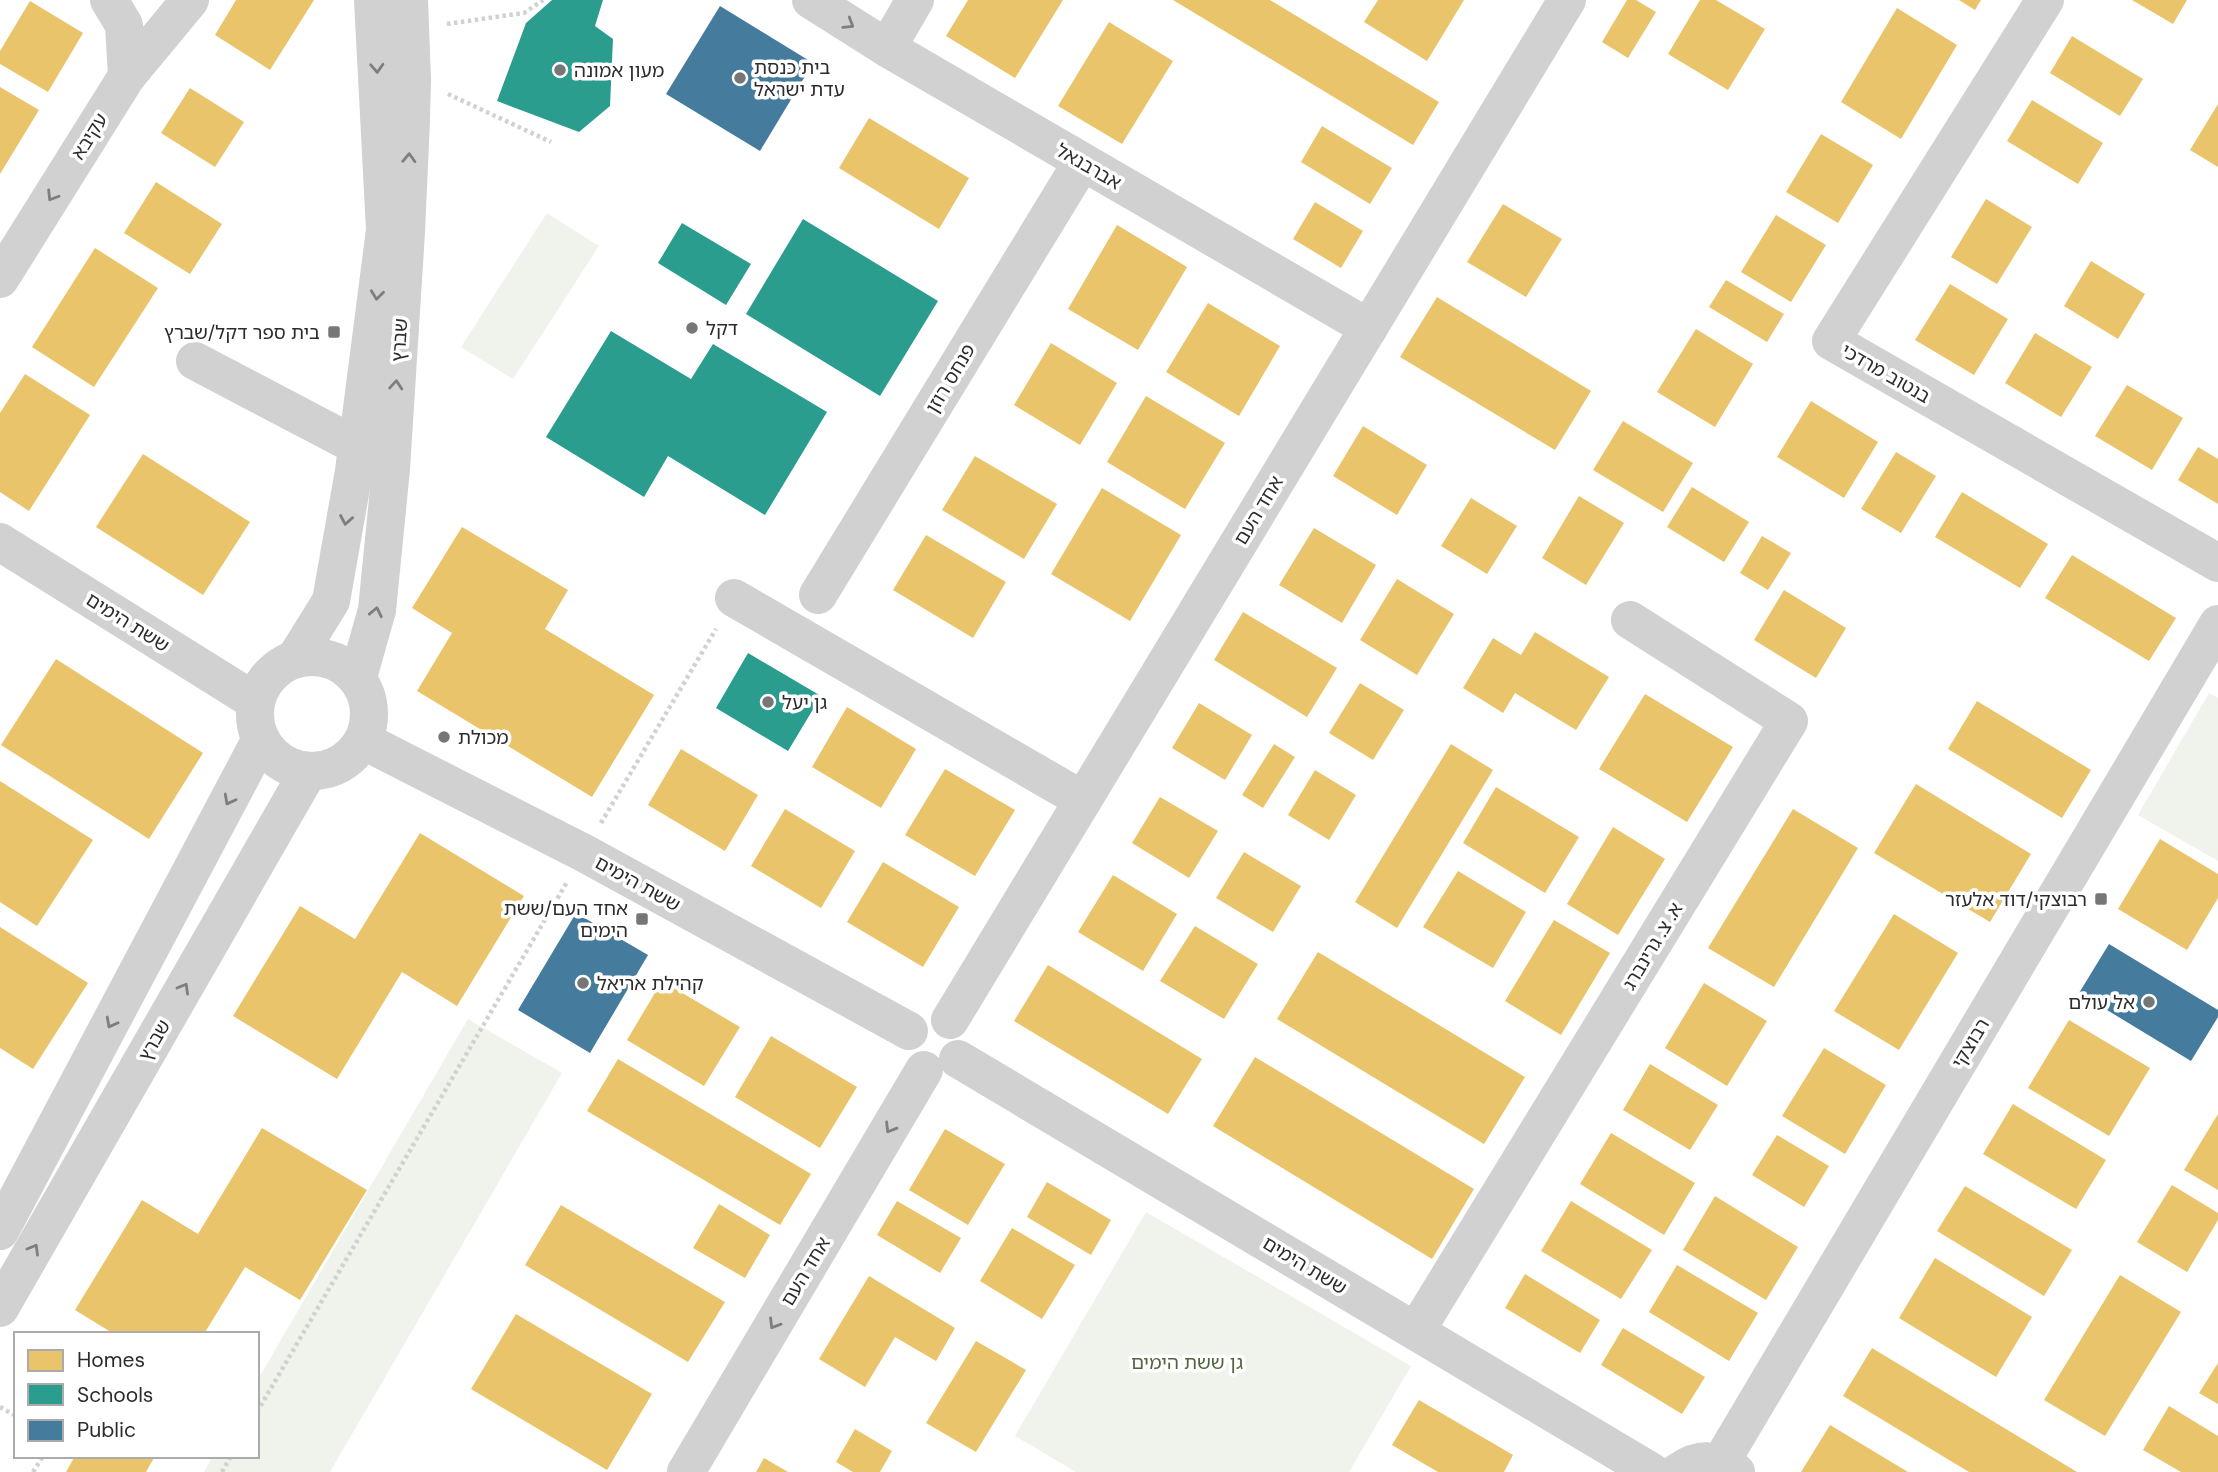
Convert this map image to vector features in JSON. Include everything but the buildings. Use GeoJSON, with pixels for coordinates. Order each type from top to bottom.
{"type":"FeatureCollection","features":[{"type":"Feature","properties":{"kind":"street"},"geometry":{"type":"LineString","coordinates":[[109,0],[124,25],[127,76]]}},
{"type":"Feature","properties":{"kind":"street","name":"עקיבא"},"geometry":{"type":"LineString","coordinates":[[0,279],[127,76],[190,0]]}},
{"type":"Feature","properties":{"kind":"street","name":"שברץ"},"geometry":{"type":"LineString","coordinates":[[295,659],[331,601],[357,446],[385,230],[373,0]]}},
{"type":"Feature","properties":{"kind":"street","name":"אברבנאל"},"geometry":{"type":"LineString","coordinates":[[811,0],[1368,328]]}},
{"type":"Feature","properties":{"kind":"street"},"geometry":{"type":"LineString","coordinates":[[887,47],[915,0]]}},
{"type":"Feature","properties":{"kind":"street","name":"אחד העם"},"geometry":{"type":"LineString","coordinates":[[950,1020],[1567,0]]}},
{"type":"Feature","properties":{"kind":"street","name":"בנטוב מרדכי"},"geometry":{"type":"LineString","coordinates":[[2045,0],[1831,341],[2218,563]]}},
{"type":"Feature","properties":{"kind":"street","name":"שברץ"},"geometry":{"type":"LineString","coordinates":[[358,677],[377,610],[389,481],[406,232],[412,79],[410,15]]}},
{"type":"Feature","properties":{"kind":"street","name":"פנחס רוזן"},"geometry":{"type":"LineString","coordinates":[[818,595],[1082,162]]}},
{"type":"Feature","properties":{"kind":"street"},"geometry":{"type":"LineString","coordinates":[[195,361],[357,446]]}},
{"type":"Feature","properties":{"kind":"street","name":"ששת הימים"},"geometry":{"type":"LineString","coordinates":[[0,542],[256,702]]}},
{"type":"Feature","properties":{"kind":"street"},"geometry":{"type":"LineString","coordinates":[[734,598],[1083,800]]}},
{"type":"Feature","properties":{"kind":"street","name":"א. צ. גרינברג"},"geometry":{"type":"LineString","coordinates":[[1416,1331],[1789,721],[1630,620]]}},
{"type":"Feature","properties":{"kind":"street","name":"רבוצקי"},"geometry":{"type":"LineString","coordinates":[[1728,1467],[2218,624]]}},
{"type":"Feature","properties":{"kind":"street"},"geometry":{"type":"LineString","coordinates":[[312,656],[329,658],[358,677],[368,697],[370,720],[364,741],[350,758],[330,769],[308,772],[288,766],[272,756],[261,739],[255,721],[256,702],[263,683],[277,668],[295,659],[312,656]]}},
{"type":"Feature","properties":{"kind":"street"},"geometry":{"type":"LineString","coordinates":[[0,1231],[261,739]]}},
{"type":"Feature","properties":{"kind":"street","name":"ששת הימים"},"geometry":{"type":"LineString","coordinates":[[364,741],[584,853],[909,1031]]}},
{"type":"Feature","properties":{"kind":"street","name":"שברץ"},"geometry":{"type":"LineString","coordinates":[[0,1308],[308,772]]}},
{"type":"Feature","properties":{"kind":"street"},"geometry":{"type":"LineString","coordinates":[[941,1016],[950,1020],[961,1033],[962,1050],[941,1064],[915,1063],[908,1054],[906,1042],[914,1024],[922,1018],[941,1016]]}},
{"type":"Feature","properties":{"kind":"street","name":"אחד העם"},"geometry":{"type":"LineString","coordinates":[[686,1472],[941,1064]]}},
{"type":"Feature","properties":{"kind":"street","name":"ששת הימים"},"geometry":{"type":"LineString","coordinates":[[941,1064],[1416,1331],[1652,1472]]}},
{"type":"Feature","properties":{"kind":"street"},"geometry":{"type":"LineString","coordinates":[[1678,1472],[1692,1464],[1706,1461],[1728,1467]]}},
{"type":"Feature","properties":{"kind":"path"},"geometry":{"type":"LineString","coordinates":[[410,15],[524,13],[543,0]]}},
{"type":"Feature","properties":{"kind":"path"},"geometry":{"type":"LineString","coordinates":[[412,79],[551,142]]}},
{"type":"Feature","properties":{"kind":"path"},"geometry":{"type":"LineString","coordinates":[[259,1409],[734,598]]}},
{"type":"Feature","properties":{"kind":"green space"},"geometry":{"type":"Polygon","coordinates":[[[547,213],[599,246],[513,379],[461,347],[547,213]]]}},
{"type":"Feature","properties":{"kind":"green space"},"geometry":{"type":"Polygon","coordinates":[[[2209,693],[2218,698],[2218,861],[2138,815],[2209,693]]]}},
{"type":"Feature","properties":{"kind":"green space"},"geometry":{"type":"Polygon","coordinates":[[[468,1019],[562,1073],[330,1472],[204,1472],[212,1458],[259,1458],[259,1378],[468,1019]]]}},
{"type":"Feature","properties":{"kind":"green space","name":"גן ששת הימים"},"geometry":{"type":"Polygon","coordinates":[[[1146,1212],[1411,1366],[1349,1472],[1076,1472],[1015,1436],[1146,1212]]]}},
{"type":"Feature","properties":{"kind":"place","name":"מעון אמונה"},"geometry":{"type":"Point","coordinates":[560,70]}},
{"type":"Feature","properties":{"kind":"place","name":"בית כנסת עדת ישראל"},"geometry":{"type":"Point","coordinates":[740,78]}},
{"type":"Feature","properties":{"kind":"place","name":"דקל"},"geometry":{"type":"Point","coordinates":[692,328]}},
{"type":"Feature","properties":{"kind":"place","name":"בית ספר דקל/שברץ"},"geometry":{"type":"Point","coordinates":[334,332]}},
{"type":"Feature","properties":{"kind":"place","name":"גן יעל"},"geometry":{"type":"Point","coordinates":[768,702]}},
{"type":"Feature","properties":{"kind":"place","name":"מכולת"},"geometry":{"type":"Point","coordinates":[444,737]}},
{"type":"Feature","properties":{"kind":"place","name":"רבוצקי/דוד אלעזר"},"geometry":{"type":"Point","coordinates":[2101,899]}},
{"type":"Feature","properties":{"kind":"place","name":"אחד העם/ששת הימים"},"geometry":{"type":"Point","coordinates":[642,919]}},
{"type":"Feature","properties":{"kind":"place","name":"קהילת אריאל"},"geometry":{"type":"Point","coordinates":[583,983]}},
{"type":"Feature","properties":{"kind":"place","name":"אל עולם"},"geometry":{"type":"Point","coordinates":[2149,1002]}}]}
